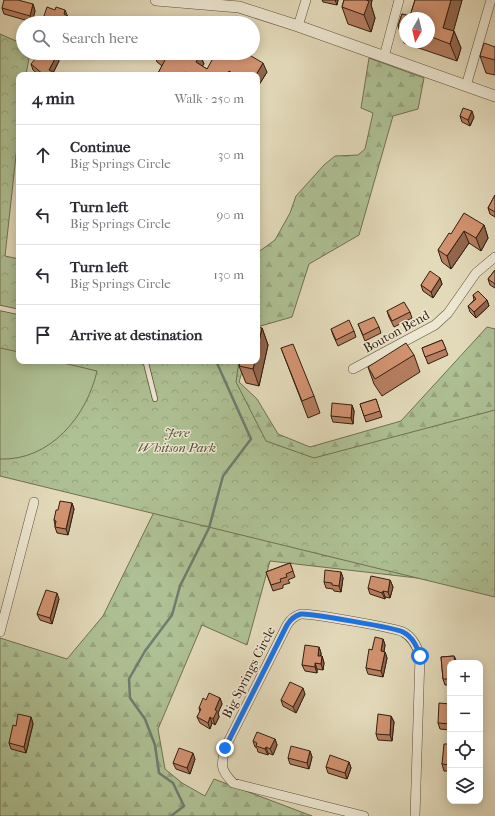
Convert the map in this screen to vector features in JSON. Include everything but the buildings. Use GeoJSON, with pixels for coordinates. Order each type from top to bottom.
{"type":"FeatureCollection","features":[{"type":"Feature","properties":{"kind":"street"},"geometry":{"type":"LineString","coordinates":[[162,0],[239,7],[298,26],[495,96]]}},
{"type":"Feature","properties":{"kind":"street"},"geometry":{"type":"LineString","coordinates":[[298,26],[306,0]]}},
{"type":"Feature","properties":{"kind":"street"},"geometry":{"type":"LineString","coordinates":[[384,57],[399,0]]}},
{"type":"Feature","properties":{"kind":"street"},"geometry":{"type":"LineString","coordinates":[[466,86],[492,0]]}},
{"type":"Feature","properties":{"kind":"street","name":"Bouton Bend"},"geometry":{"type":"LineString","coordinates":[[353,369],[435,326],[448,312],[476,273],[495,257]]}},
{"type":"Feature","properties":{"kind":"street"},"geometry":{"type":"LineString","coordinates":[[0,632],[34,502]]}},
{"type":"Feature","properties":{"kind":"street","name":"Big Springs Circle"},"geometry":{"type":"LineString","coordinates":[[364,816],[233,783],[224,774],[221,766],[225,748],[287,625],[291,619],[301,614],[331,618],[404,632],[415,642],[420,656],[415,816]]}},
{"type":"Feature","properties":{"kind":"lane"},"geometry":{"type":"LineString","coordinates":[[0,308],[16,311]]}},
{"type":"Feature","properties":{"kind":"lane"},"geometry":{"type":"LineString","coordinates":[[146,364],[156,399]]}},
{"type":"Feature","properties":{"kind":"green space","name":"Jere Whitson Park"},"geometry":{"type":"Polygon","coordinates":[[[0,34],[16,41],[16,60],[29,60],[27,72],[16,72],[16,155],[5,256],[16,258],[16,364],[239,364],[236,382],[266,441],[314,458],[495,410],[495,597],[0,476],[0,34]]]}},
{"type":"Feature","properties":{"kind":"green space"},"geometry":{"type":"Polygon","coordinates":[[[369,58],[424,78],[418,109],[393,116],[359,235],[309,264],[292,317],[260,326],[260,251],[275,240],[290,213],[296,196],[324,165],[335,156],[358,155],[365,149],[373,113],[361,108],[369,58]]]}},
{"type":"Feature","properties":{"kind":"green space"},"geometry":{"type":"Polygon","coordinates":[[[487,327],[495,329],[495,587],[270,561],[247,645],[202,625],[158,729],[165,769],[182,783],[205,796],[214,779],[312,816],[0,816],[0,638],[67,659],[103,616],[155,510],[151,364],[244,364],[239,382],[257,399],[278,434],[310,447],[401,421],[487,327]]]}},
{"type":"Feature","properties":{"kind":"green space"},"geometry":{"type":"Polygon","coordinates":[[[0,348],[16,351],[16,364],[68,364],[97,371],[85,404],[64,433],[50,444],[35,452],[18,458],[0,459],[0,348]]]}},
{"type":"Feature","properties":{"kind":"waterway"},"geometry":{"type":"LineString","coordinates":[[171,816],[184,806],[173,783],[159,773],[155,745],[145,719],[130,698],[129,679],[145,651],[172,615],[180,586],[209,528],[223,476],[251,439],[217,364]]}},
{"type":"Feature","properties":{"kind":"route"},"geometry":{"type":"LineString","coordinates":[[225,748],[287,625],[291,619],[301,614],[331,618],[404,632],[415,642],[420,656]]}}]}
